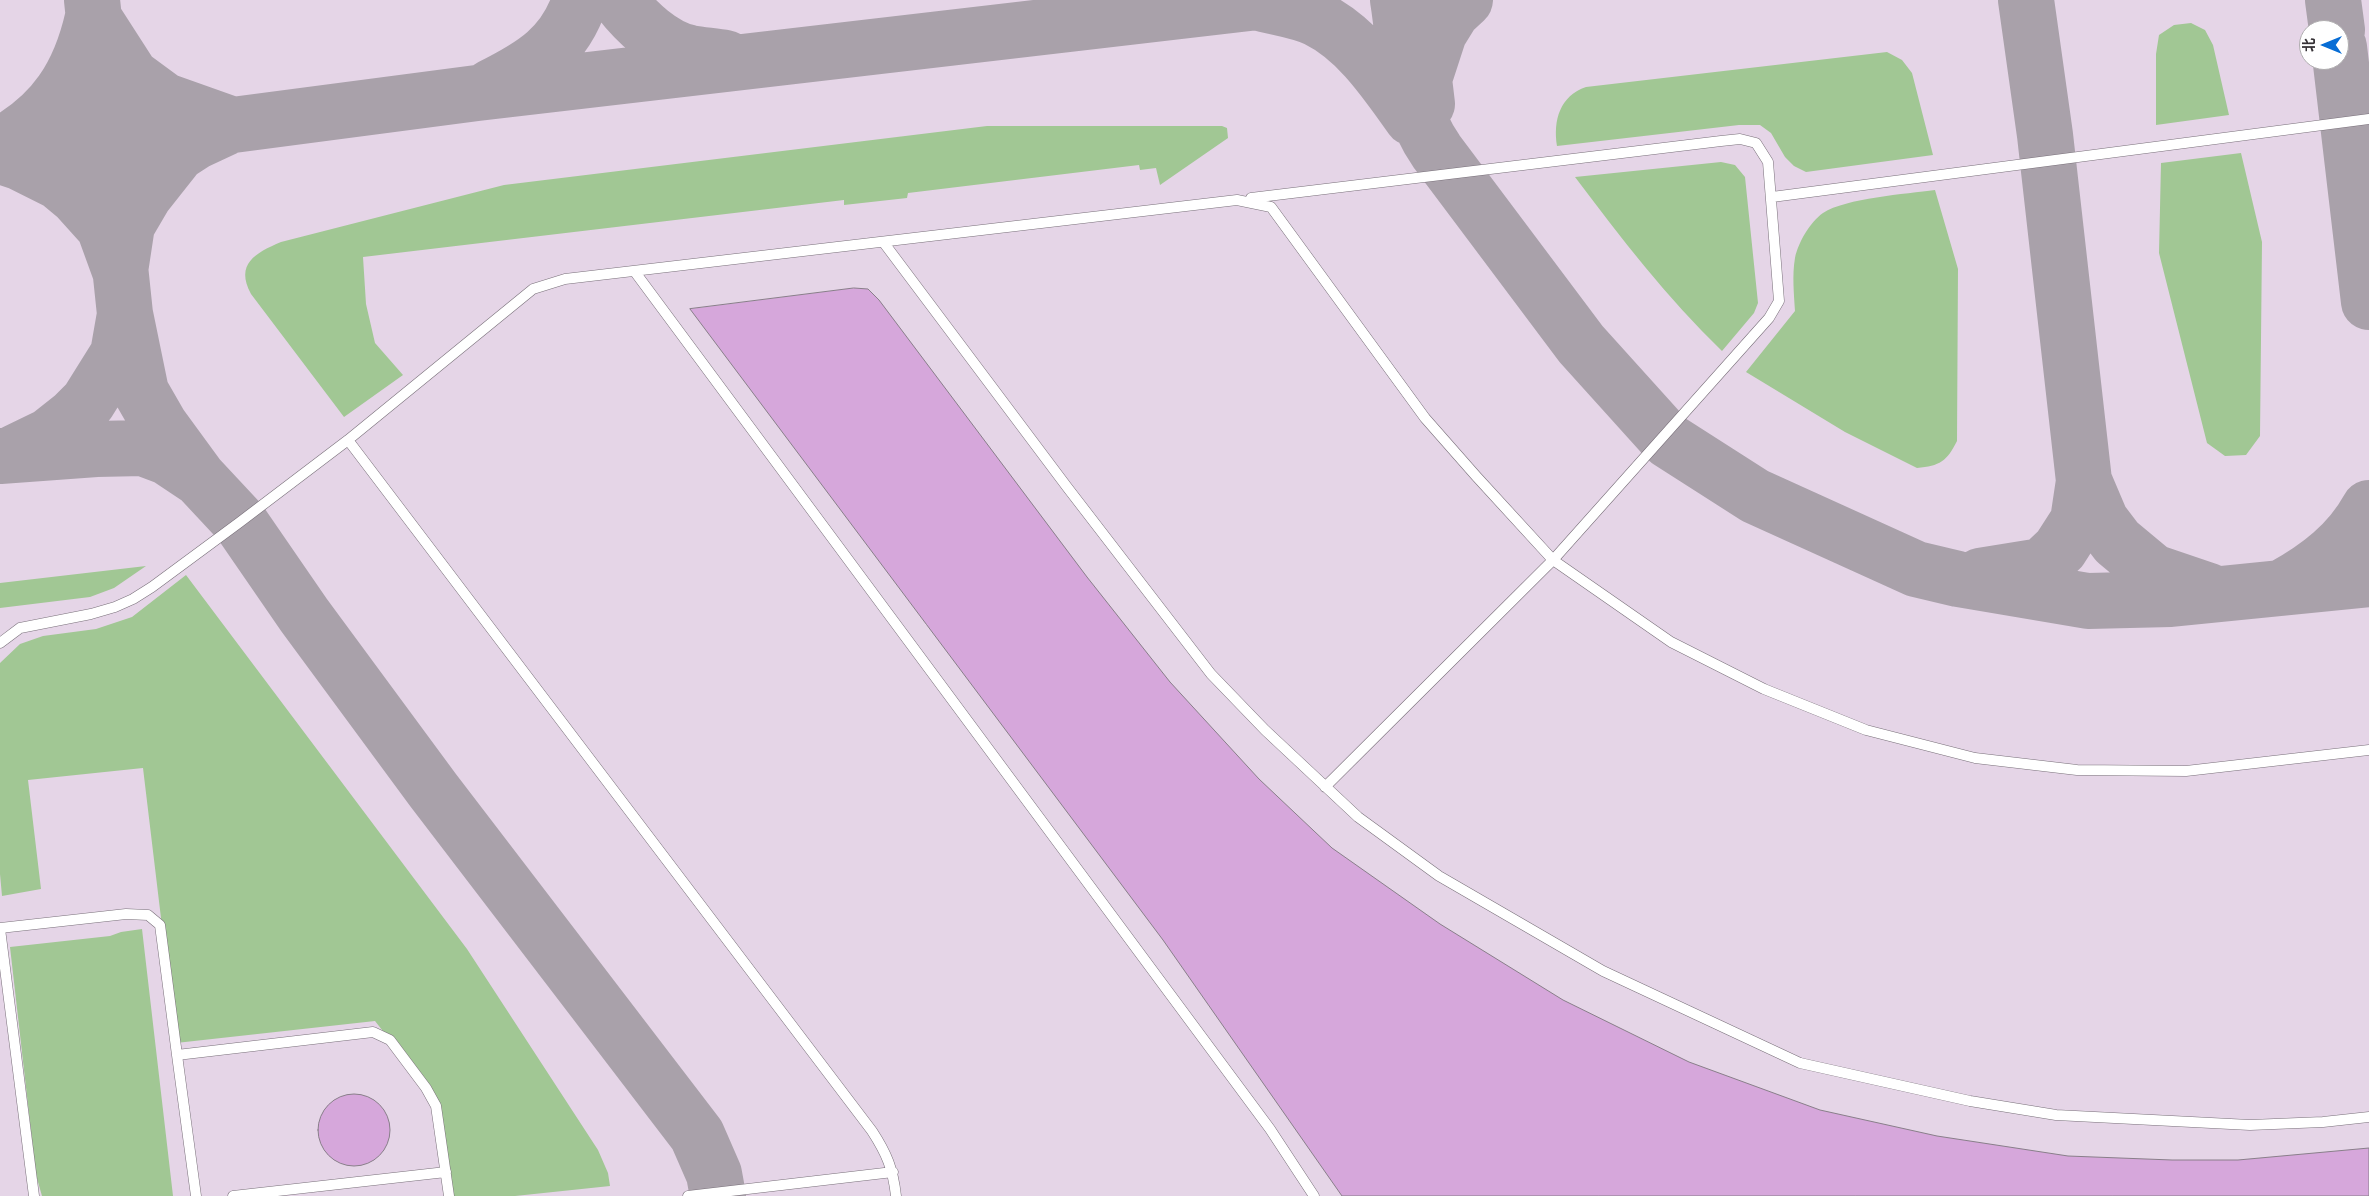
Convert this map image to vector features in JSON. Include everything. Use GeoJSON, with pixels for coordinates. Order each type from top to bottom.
{"type":"FeatureCollection","features":[{"type":"Feature","properties":{"kind":"lane"},"geometry":{"type":"LineString","coordinates":[[1772,197],[2369,119]]}},
{"type":"Feature","properties":{"kind":"lane"},"geometry":{"type":"LineString","coordinates":[[0,643],[20,628],[90,614],[114,607],[133,599],[152,587],[348,440],[533,289],[565,279],[884,243],[1740,139],[1756,143],[1768,162],[1772,197],[1779,301],[1769,318],[1553,560],[1325,787]]}},
{"type":"Feature","properties":{"kind":"lane"},"geometry":{"type":"LineString","coordinates":[[1237,200],[1271,207],[1425,418],[1553,560],[1671,642],[1764,689],[1866,730],[1974,758],[2077,770],[2186,771],[2369,750]]}},
{"type":"Feature","properties":{"kind":"lane"},"geometry":{"type":"LineString","coordinates":[[884,243],[1067,487],[1211,674],[1265,730],[1325,787],[1366,823],[1439,876],[1586,961],[1683,1010],[1800,1063],[1970,1101],[2056,1115],[2250,1125],[2323,1122],[2369,1117]]}},
{"type":"Feature","properties":{"kind":"lane"},"geometry":{"type":"LineString","coordinates":[[635,272],[1270,1129],[1314,1196]]}},
{"type":"Feature","properties":{"kind":"lane"},"geometry":{"type":"LineString","coordinates":[[348,440],[872,1131],[884,1150],[893,1172],[896,1196]]}},
{"type":"Feature","properties":{"kind":"lane"},"geometry":{"type":"LineString","coordinates":[[34,1196],[0,928],[126,914],[148,915],[160,925],[196,1196]]}},
{"type":"Feature","properties":{"kind":"lane"},"geometry":{"type":"LineString","coordinates":[[177,1055],[373,1032],[390,1040],[426,1088],[436,1106],[449,1196]]}},
{"type":"Feature","properties":{"kind":"lane"},"geometry":{"type":"LineString","coordinates":[[233,1196],[446,1172]]}},
{"type":"Feature","properties":{"kind":"lane"},"geometry":{"type":"LineString","coordinates":[[688,1196],[893,1172]]}},
{"type":"Feature","properties":{"kind":"shaded area"},"geometry":{"type":"Polygon","coordinates":[[[0,0],[2369,0],[2369,1196],[0,1196],[0,0]]]}},
{"type":"Feature","properties":{"kind":"green space"},"geometry":{"type":"Polygon","coordinates":[[[2191,23],[2205,30],[2213,45],[2229,115],[2156,125],[2156,54],[2159,35],[2174,25],[2191,23]]]}},
{"type":"Feature","properties":{"kind":"green space"},"geometry":{"type":"Polygon","coordinates":[[[1887,52],[1902,60],[1912,73],[1933,155],[1806,172],[1794,166],[1785,157],[1771,133],[1760,125],[1739,125],[1557,146],[1556,127],[1560,110],[1570,96],[1586,87],[1887,52]]]}},
{"type":"Feature","properties":{"kind":"green space"},"geometry":{"type":"Polygon","coordinates":[[[987,126],[1222,126],[1227,128],[1228,138],[1160,185],[1156,168],[1140,170],[1139,165],[908,193],[907,198],[844,205],[844,200],[363,257],[366,304],[375,343],[403,375],[344,417],[251,294],[245,275],[250,261],[256,255],[281,242],[504,185],[987,126]]]}},
{"type":"Feature","properties":{"kind":"green space"},"geometry":{"type":"Polygon","coordinates":[[[2241,153],[2262,242],[2260,436],[2246,455],[2225,456],[2207,443],[2159,253],[2161,163],[2241,153]]]}},
{"type":"Feature","properties":{"kind":"green space"},"geometry":{"type":"Polygon","coordinates":[[[1721,162],[1735,165],[1745,177],[1758,303],[1754,313],[1722,351],[1663,289],[1575,177],[1721,162]]]}},
{"type":"Feature","properties":{"kind":"green space"},"geometry":{"type":"Polygon","coordinates":[[[1935,190],[1958,269],[1957,441],[1950,453],[1942,461],[1932,466],[1917,468],[1845,432],[1746,372],[1795,311],[1793,278],[1795,258],[1805,233],[1818,217],[1833,208],[1861,200],[1935,190]]]}},
{"type":"Feature","properties":{"kind":"green space"},"geometry":{"type":"Polygon","coordinates":[[[146,566],[114,588],[90,597],[0,608],[0,583],[146,566]]]}},
{"type":"Feature","properties":{"kind":"green space"},"geometry":{"type":"Polygon","coordinates":[[[186,575],[467,949],[598,1150],[608,1173],[610,1186],[515,1196],[453,1196],[438,1101],[375,1021],[176,1043],[143,768],[28,780],[41,889],[2,896],[0,874],[0,663],[20,644],[43,636],[96,629],[132,617],[186,575]]]}},
{"type":"Feature","properties":{"kind":"green space"},"geometry":{"type":"Polygon","coordinates":[[[142,929],[173,1196],[42,1196],[36,1175],[10,947],[110,936],[121,932],[142,929]]]}},
{"type":"Feature","properties":{"kind":"building"},"geometry":{"type":"Polygon","coordinates":[[[854,288],[868,289],[879,300],[1087,577],[1170,682],[1259,779],[1332,848],[1440,924],[1563,1000],[1689,1062],[1820,1110],[1937,1136],[2068,1156],[2172,1160],[2238,1160],[2369,1148],[2369,1196],[1342,1196],[1163,940],[690,309],[854,288]]]}},
{"type":"Feature","properties":{"kind":"building"},"geometry":{"type":"Polygon","coordinates":[[[354,1094],[374,1100],[384,1110],[390,1130],[384,1150],[374,1160],[354,1166],[334,1160],[324,1150],[318,1130],[324,1110],[334,1100],[354,1094]]]}},
{"type":"Feature","properties":{"kind":"taxiway"},"geometry":{"type":"LineString","coordinates":[[92,0],[125,314],[141,392],[160,425],[198,477],[240,522],[304,615],[433,790],[697,1135],[714,1174],[718,1196]]}},
{"type":"Feature","properties":{"kind":"taxiway"},"geometry":{"type":"LineString","coordinates":[[491,87],[534,63],[546,53],[566,30],[580,0]]}},
{"type":"Feature","properties":{"kind":"taxiway"},"geometry":{"type":"LineString","coordinates":[[619,0],[650,33],[669,45],[690,53],[726,58]]}},
{"type":"Feature","properties":{"kind":"taxiway"},"geometry":{"type":"LineString","coordinates":[[0,150],[233,125],[477,93],[1275,0]]}},
{"type":"Feature","properties":{"kind":"taxiway"},"geometry":{"type":"LineString","coordinates":[[1398,0],[1405,60],[1412,97],[1426,134],[1437,152],[1581,344],[1664,436],[1755,496],[1916,569],[1958,579],[2088,601],[2171,599],[2369,579]]}},
{"type":"Feature","properties":{"kind":"taxiway"},"geometry":{"type":"LineString","coordinates":[[1427,104],[1424,79],[1439,33],[1452,12],[1465,0]]}},
{"type":"Feature","properties":{"kind":"taxiway"},"geometry":{"type":"LineString","coordinates":[[1980,576],[2042,566],[2060,549],[2078,521],[2084,481],[2045,135],[2026,0]]}},
{"type":"Feature","properties":{"kind":"taxiway"},"geometry":{"type":"LineString","coordinates":[[2333,0],[2336,20]]}},
{"type":"Feature","properties":{"kind":"taxiway"},"geometry":{"type":"LineString","coordinates":[[1257,2],[1303,13],[1332,28],[1370,62],[1412,118]]}},
{"type":"Feature","properties":{"kind":"taxiway"},"geometry":{"type":"LineString","coordinates":[[0,145],[19,134],[35,121],[62,92],[81,57],[93,17],[131,76],[165,101],[227,123]]}},
{"type":"Feature","properties":{"kind":"taxiway"},"geometry":{"type":"LineString","coordinates":[[2342,70],[2369,302]]}},
{"type":"Feature","properties":{"kind":"taxiway"},"geometry":{"type":"LineString","coordinates":[[0,156],[19,162],[59,182],[77,197],[104,227],[120,271],[127,225],[144,196],[178,153],[195,142],[225,128]]}},
{"type":"Feature","properties":{"kind":"taxiway"},"geometry":{"type":"LineString","coordinates":[[16,452],[49,436],[88,402],[118,354],[125,314]]}},
{"type":"Feature","properties":{"kind":"taxiway"},"geometry":{"type":"LineString","coordinates":[[0,456],[96,449],[143,448],[167,457],[197,477]]}},
{"type":"Feature","properties":{"kind":"taxiway"},"geometry":{"type":"LineString","coordinates":[[2084,481],[2101,521],[2117,542],[2153,572],[2209,591]]}},
{"type":"Feature","properties":{"kind":"taxiway"},"geometry":{"type":"LineString","coordinates":[[2283,587],[2332,554],[2352,533],[2369,508]]}}]}
